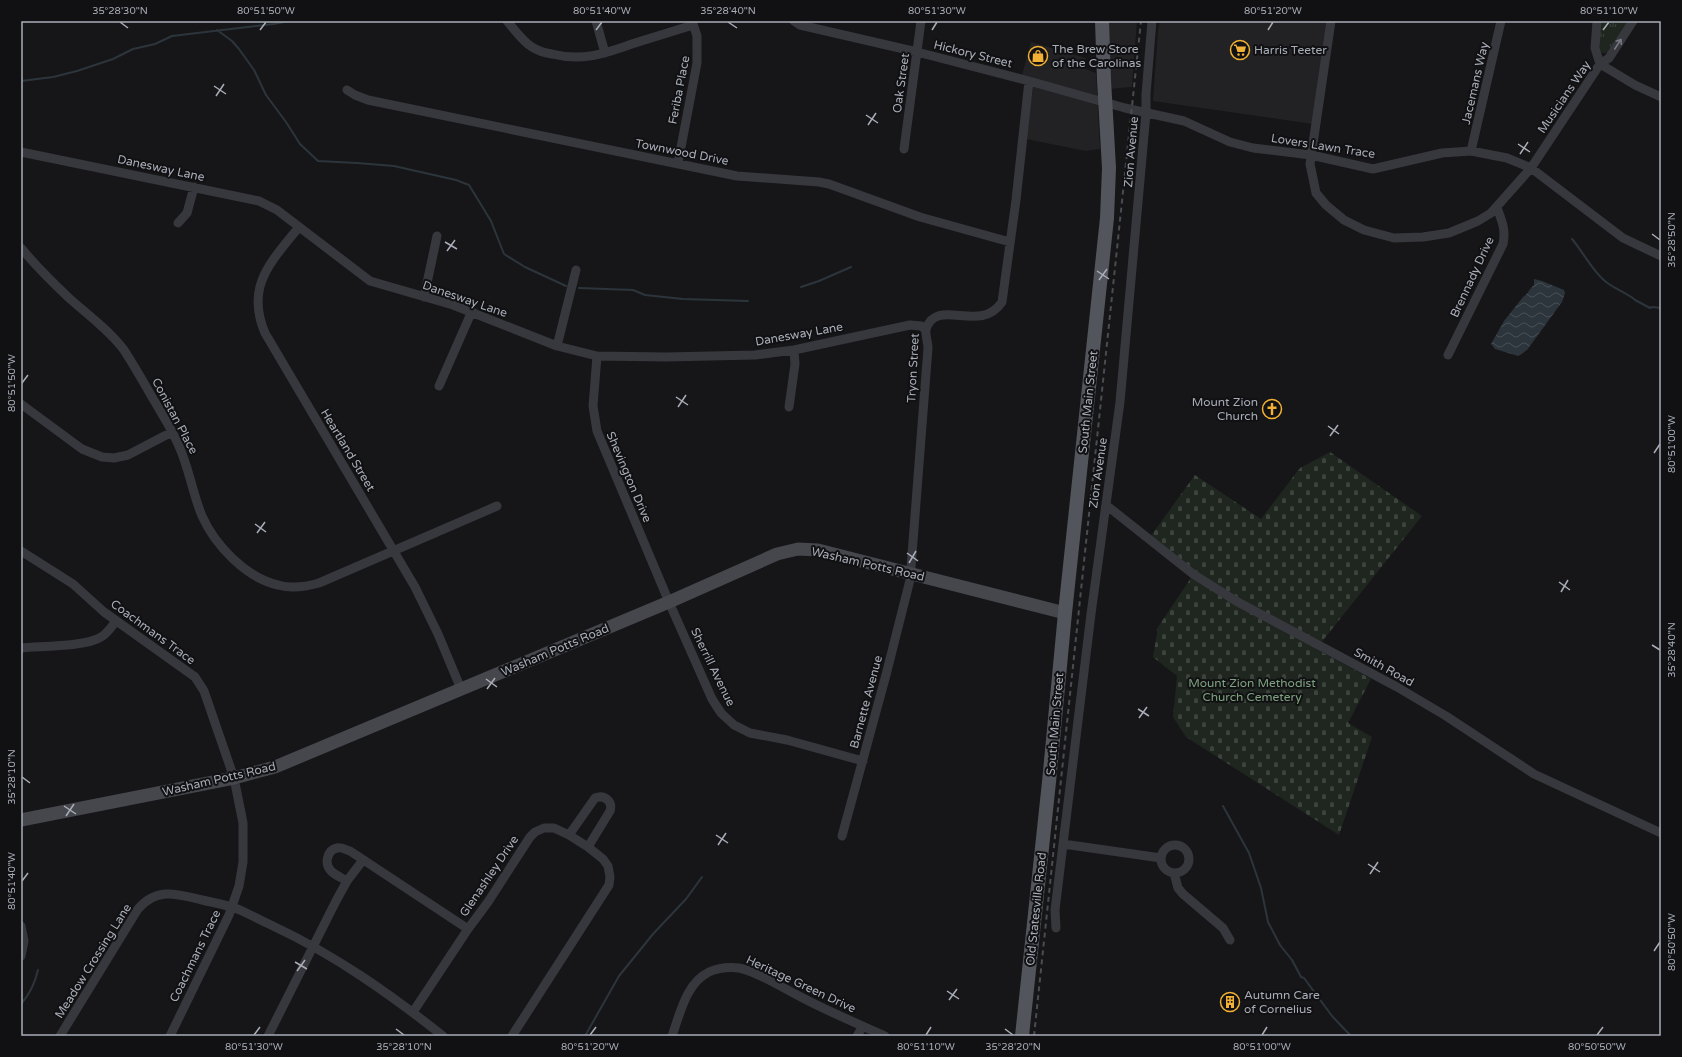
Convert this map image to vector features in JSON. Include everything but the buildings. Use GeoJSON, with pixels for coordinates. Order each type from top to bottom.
{"type":"FeatureCollection","features":[{"type":"Feature","properties":{"kind":"main road","name":"South Main Street"},"geometry":{"type":"LineString","coordinates":[[1049,782],[1065,612],[1078,502],[1107,218],[1109,168],[1102,21]]}},
{"type":"Feature","properties":{"kind":"main road","name":"Old Statesville Road"},"geometry":{"type":"LineString","coordinates":[[1022,1036],[1049,782]]}},
{"type":"Feature","properties":{"kind":"street"},"geometry":{"type":"LineString","coordinates":[[507,21],[526,43],[540,52],[566,58],[586,58],[605,53],[657,37],[692,23]]}},
{"type":"Feature","properties":{"kind":"street"},"geometry":{"type":"LineString","coordinates":[[596,21],[605,53]]}},
{"type":"Feature","properties":{"kind":"street","name":"Hickory Street"},"geometry":{"type":"LineString","coordinates":[[794,21],[800,25],[917,52],[1146,113]]}},
{"type":"Feature","properties":{"kind":"street","name":"Oak Street"},"geometry":{"type":"LineString","coordinates":[[904,149],[921,21]]}},
{"type":"Feature","properties":{"kind":"street","name":"Zion Avenue"},"geometry":{"type":"LineString","coordinates":[[1056,928],[1055,910],[1092,607],[1126,349],[1146,113],[1146,94],[1152,21]]}},
{"type":"Feature","properties":{"kind":"street","name":"Musicians Way"},"geometry":{"type":"LineString","coordinates":[[1331,21],[1310,164],[1316,193],[1326,205],[1344,220],[1364,230],[1394,238],[1423,237],[1449,233],[1478,221],[1497,208],[1531,168],[1600,64],[1609,58],[1633,21]]}},
{"type":"Feature","properties":{"kind":"street","name":"Jacemans Way"},"geometry":{"type":"LineString","coordinates":[[1471,151],[1501,21]]}},
{"type":"Feature","properties":{"kind":"street"},"geometry":{"type":"LineString","coordinates":[[1597,21],[1595,48],[1600,64],[1635,85],[1661,97]]}},
{"type":"Feature","properties":{"kind":"street","name":"Feriba Place"},"geometry":{"type":"LineString","coordinates":[[678,163],[697,63],[697,36],[692,23]]}},
{"type":"Feature","properties":{"kind":"street","name":"Tryon Street"},"geometry":{"type":"LineString","coordinates":[[910,574],[928,348],[926,330],[934,318],[939,315],[979,316],[992,313],[998,308],[1003,297],[1029,81]]}},
{"type":"Feature","properties":{"kind":"street","name":"Townwood Drive"},"geometry":{"type":"LineString","coordinates":[[347,90],[354,95],[368,100],[737,176],[829,184],[920,217],[1010,242]]}},
{"type":"Feature","properties":{"kind":"street","name":"Lovers Lawn Trace"},"geometry":{"type":"LineString","coordinates":[[1146,113],[1191,124],[1242,146],[1311,155],[1373,169],[1442,153],[1471,151],[1507,158],[1531,168],[1623,238],[1661,256]]}},
{"type":"Feature","properties":{"kind":"street","name":"Danesway Lane"},"geometry":{"type":"LineString","coordinates":[[21,152],[259,201],[277,210],[370,281],[472,311],[557,346],[597,356],[732,356],[794,350],[910,325],[921,326],[926,330]]}},
{"type":"Feature","properties":{"kind":"street"},"geometry":{"type":"LineString","coordinates":[[178,223],[186,213],[194,187]]}},
{"type":"Feature","properties":{"kind":"street","name":"Brennady Drive"},"geometry":{"type":"LineString","coordinates":[[1448,355],[1503,244],[1505,233],[1503,222],[1497,208]]}},
{"type":"Feature","properties":{"kind":"street","name":"Heartland Street"},"geometry":{"type":"LineString","coordinates":[[299,227],[272,261],[260,281],[257,305],[260,322],[265,333],[394,551],[430,616],[461,689]]}},
{"type":"Feature","properties":{"kind":"street"},"geometry":{"type":"LineString","coordinates":[[424,297],[437,236]]}},
{"type":"Feature","properties":{"kind":"street","name":"Conistan Place"},"geometry":{"type":"LineString","coordinates":[[21,248],[44,274],[102,327],[118,344],[134,366],[172,432],[186,462],[198,507],[209,529],[228,553],[247,570],[260,578],[272,584],[285,587],[311,586],[497,506]]}},
{"type":"Feature","properties":{"kind":"street"},"geometry":{"type":"LineString","coordinates":[[557,346],[576,270]]}},
{"type":"Feature","properties":{"kind":"street"},"geometry":{"type":"LineString","coordinates":[[438,386],[472,311]]}},
{"type":"Feature","properties":{"kind":"street"},"geometry":{"type":"LineString","coordinates":[[790,407],[795,364],[794,350]]}},
{"type":"Feature","properties":{"kind":"street","name":"Shevington Drive"},"geometry":{"type":"LineString","coordinates":[[597,356],[593,406],[597,431],[669,602]]}},
{"type":"Feature","properties":{"kind":"street"},"geometry":{"type":"LineString","coordinates":[[21,404],[82,449],[102,457],[114,458],[128,455],[172,432]]}},
{"type":"Feature","properties":{"kind":"street","name":"Smith Road"},"geometry":{"type":"LineString","coordinates":[[1106,505],[1193,574],[1236,601],[1397,687],[1446,716],[1534,774],[1661,833]]}},
{"type":"Feature","properties":{"kind":"street","name":"Washam Potts Road"},"geometry":{"type":"LineString","coordinates":[[21,820],[234,778],[287,763],[669,602],[777,554],[798,549],[818,550],[1065,612]]}},
{"type":"Feature","properties":{"kind":"street","name":"Coachmans Trace"},"geometry":{"type":"LineString","coordinates":[[21,551],[73,584],[96,606],[189,672],[200,683],[234,778],[243,823],[244,845],[240,886],[221,933],[170,1036]]}},
{"type":"Feature","properties":{"kind":"street","name":"Barnette Avenue"},"geometry":{"type":"LineString","coordinates":[[842,836],[903,610],[910,574]]}},
{"type":"Feature","properties":{"kind":"street","name":"Sherrill Avenue"},"geometry":{"type":"LineString","coordinates":[[669,602],[712,699],[721,713],[734,725],[750,733],[787,740],[863,761]]}},
{"type":"Feature","properties":{"kind":"street"},"geometry":{"type":"LineString","coordinates":[[21,648],[74,644],[96,640],[103,636],[116,621]]}},
{"type":"Feature","properties":{"kind":"street"},"geometry":{"type":"LineString","coordinates":[[569,835],[595,798],[600,796],[606,798],[612,806],[588,847]]}},
{"type":"Feature","properties":{"kind":"street","name":"Glenashley Drive"},"geometry":{"type":"LineString","coordinates":[[413,1012],[468,929],[488,902],[530,837],[544,828],[554,828],[569,835],[588,847],[603,859],[608,866],[610,876],[609,885],[512,1036]]}},
{"type":"Feature","properties":{"kind":"street"},"geometry":{"type":"LineString","coordinates":[[1063,844],[1161,858]]}},
{"type":"Feature","properties":{"kind":"street"},"geometry":{"type":"LineString","coordinates":[[1172,845],[1182,847],[1186,850],[1189,858],[1187,867],[1181,872],[1174,873],[1164,868],[1161,858],[1164,850],[1172,845]]}},
{"type":"Feature","properties":{"kind":"street"},"geometry":{"type":"LineString","coordinates":[[347,881],[330,870],[327,865],[327,859],[331,851],[340,848],[350,852],[468,929]]}},
{"type":"Feature","properties":{"kind":"street"},"geometry":{"type":"LineString","coordinates":[[268,1036],[336,900],[347,881],[363,860]]}},
{"type":"Feature","properties":{"kind":"street"},"geometry":{"type":"LineString","coordinates":[[1174,873],[1178,888],[1183,894],[1223,928],[1230,940]]}},
{"type":"Feature","properties":{"kind":"street","name":"Meadow Crossing Lane"},"geometry":{"type":"LineString","coordinates":[[60,1036],[138,909],[146,901],[156,896],[172,894],[232,907],[313,946],[341,962],[413,1012],[443,1036]]}},
{"type":"Feature","properties":{"kind":"street"},"geometry":{"type":"LineString","coordinates":[[21,926],[24,941],[21,956]]}},
{"type":"Feature","properties":{"kind":"street","name":"Heritage Green Drive"},"geometry":{"type":"LineString","coordinates":[[672,1036],[682,1007],[692,987],[708,972],[728,967],[740,968],[752,973],[814,1004],[885,1036]]}},
{"type":"Feature","properties":{"kind":"street"},"geometry":{"type":"LineString","coordinates":[[858,1036],[863,1026]]}},
{"type":"Feature","properties":{"kind":"shaded area"},"geometry":{"type":"Polygon","coordinates":[[[1106,21],[1137,21],[1132,87],[1108,89],[1106,21]]]}},
{"type":"Feature","properties":{"kind":"shaded area"},"geometry":{"type":"Polygon","coordinates":[[[1160,21],[1327,21],[1313,124],[1153,101],[1160,21]]]}},
{"type":"Feature","properties":{"kind":"shaded area"},"geometry":{"type":"Polygon","coordinates":[[[1031,42],[1086,58],[1083,68],[1096,73],[1100,149],[1086,151],[1026,139],[1033,88],[1036,79],[1022,75],[1031,42]]]}},
{"type":"Feature","properties":{"kind":"green space"},"geometry":{"type":"Polygon","coordinates":[[[1599,21],[1628,21],[1607,53],[1600,51],[1599,21]]]}},
{"type":"Feature","properties":{"kind":"green space","name":"Mount Zion Methodist Church Cemetery"},"geometry":{"type":"Polygon","coordinates":[[[1330,452],[1422,516],[1316,649],[1371,679],[1348,723],[1372,737],[1339,835],[1186,737],[1173,717],[1177,676],[1153,657],[1158,627],[1195,572],[1150,537],[1195,475],[1261,519],[1300,468],[1330,452]]]}},
{"type":"Feature","properties":{"kind":"water"},"geometry":{"type":"Polygon","coordinates":[[[1534,279],[1564,290],[1565,293],[1562,302],[1527,350],[1518,356],[1495,349],[1491,344],[1504,321],[1534,285],[1534,279]]]}},
{"type":"Feature","properties":{"kind":"waterway"},"geometry":{"type":"LineString","coordinates":[[21,81],[53,77],[77,71],[113,59],[133,49],[155,44],[172,36],[290,21]]}},
{"type":"Feature","properties":{"kind":"waterway"},"geometry":{"type":"LineString","coordinates":[[217,30],[232,41],[239,49],[254,70],[266,95],[300,144],[318,161],[394,166],[456,180],[469,185],[491,221],[504,254],[525,267],[566,286]]}},
{"type":"Feature","properties":{"kind":"waterway"},"geometry":{"type":"LineString","coordinates":[[1572,239],[1594,269],[1611,286],[1650,308],[1661,308]]}},
{"type":"Feature","properties":{"kind":"waterway"},"geometry":{"type":"LineString","coordinates":[[801,287],[851,267]]}},
{"type":"Feature","properties":{"kind":"waterway"},"geometry":{"type":"LineString","coordinates":[[579,288],[633,290],[645,295],[683,299],[748,301]]}},
{"type":"Feature","properties":{"kind":"waterway"},"geometry":{"type":"LineString","coordinates":[[1223,806],[1249,853],[1261,888],[1268,922],[1280,945],[1292,960],[1301,977],[1304,978],[1332,1016],[1351,1036]]}},
{"type":"Feature","properties":{"kind":"waterway"},"geometry":{"type":"LineString","coordinates":[[585,1036],[619,976],[653,934],[686,899],[702,877]]}},
{"type":"Feature","properties":{"kind":"waterway"},"geometry":{"type":"LineString","coordinates":[[21,1004],[32,988],[38,970]]}},
{"type":"Feature","properties":{"kind":"railway"},"geometry":{"type":"LineString","coordinates":[[1034,1036],[1141,21]]}},
{"type":"Feature","properties":{"kind":"place","name":"Harris Teeter"},"geometry":{"type":"Point","coordinates":[1240,50]}},
{"type":"Feature","properties":{"kind":"place","name":"The Brew Store of the Carolinas"},"geometry":{"type":"Point","coordinates":[1038,56]}},
{"type":"Feature","properties":{"kind":"place","name":"Mount Zion Church"},"geometry":{"type":"Point","coordinates":[1272,409]}},
{"type":"Feature","properties":{"kind":"place","name":"Autumn Care of Cornelius"},"geometry":{"type":"Point","coordinates":[1230,1002]}}]}
